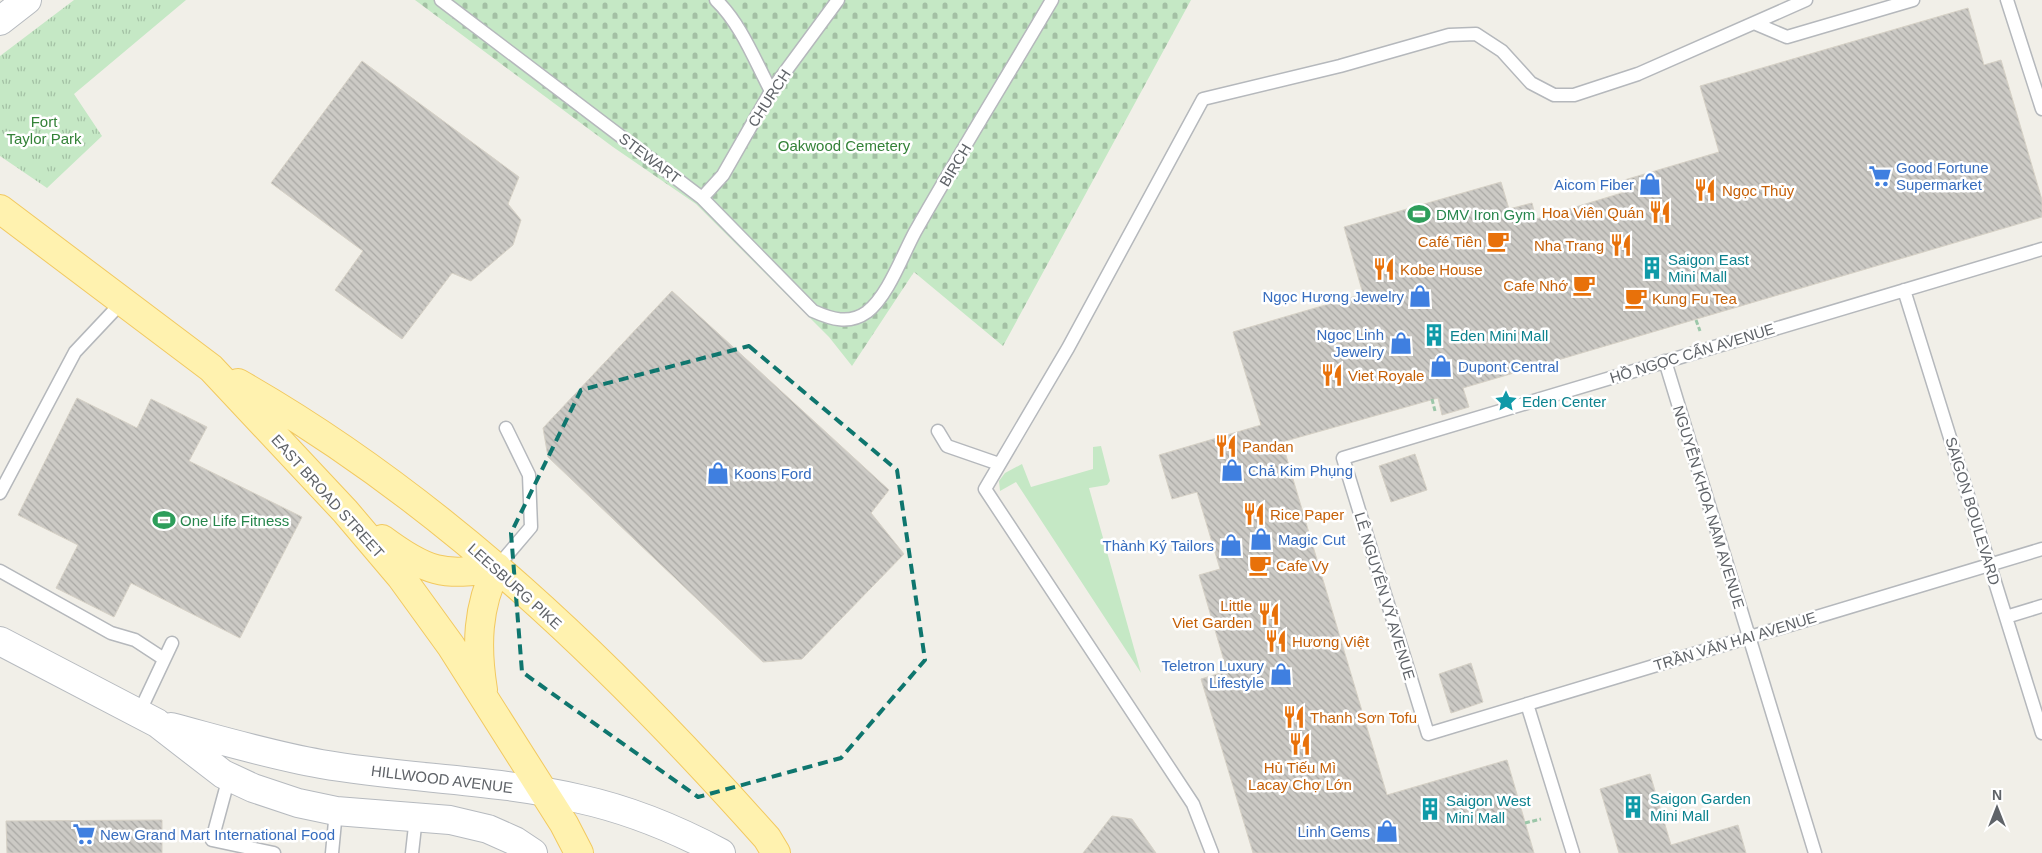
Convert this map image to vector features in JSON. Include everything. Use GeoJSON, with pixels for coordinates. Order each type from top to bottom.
{"type":"FeatureCollection","features":[{"type":"Feature","properties":{"kind":"main road"},"geometry":{"type":"LineString","coordinates":[[0,21],[27,0]]}},
{"type":"Feature","properties":{"kind":"main road","name":"EAST BROAD STREET"},"geometry":{"type":"LineString","coordinates":[[0,210],[212,368],[345,511],[401,577],[451,646],[579,853]]}},
{"type":"Feature","properties":{"kind":"main road","name":"LEESBURG PIKE"},"geometry":{"type":"LineString","coordinates":[[212,368],[342,449],[421,505],[497,567],[621,682],[695,757],[767,838],[776,853]]}},
{"type":"Feature","properties":{"kind":"main road"},"geometry":{"type":"LineString","coordinates":[[345,511],[409,559],[430,569],[469,573],[497,567]]}},
{"type":"Feature","properties":{"kind":"main road"},"geometry":{"type":"LineString","coordinates":[[485,700],[479,658],[480,614],[486,589],[497,567]]}},
{"type":"Feature","properties":{"kind":"main road","name":"HILLWOOD AVENUE"},"geometry":{"type":"LineString","coordinates":[[0,640],[148,718],[229,777],[253,788],[298,803],[336,811],[450,820],[488,829],[515,841],[533,853]]}},
{"type":"Feature","properties":{"kind":"main road","name":"HILLWOOD AVENUE"},"geometry":{"type":"LineString","coordinates":[[148,718],[261,751],[322,764],[542,791],[625,811],[669,826],[720,853]]}},
{"type":"Feature","properties":{"kind":"lane","name":"STEWART"},"geometry":{"type":"LineString","coordinates":[[440,0],[702,198],[813,312],[832,320],[849,320]]}},
{"type":"Feature","properties":{"kind":"lane"},"geometry":{"type":"LineString","coordinates":[[716,0],[725,8],[739,30],[771,91]]}},
{"type":"Feature","properties":{"kind":"lane","name":"CHURCH"},"geometry":{"type":"LineString","coordinates":[[702,198],[726,170],[771,91],[838,0]]}},
{"type":"Feature","properties":{"kind":"lane","name":"BIRCH"},"geometry":{"type":"LineString","coordinates":[[849,320],[865,313],[878,302],[915,232],[1052,0]]}},
{"type":"Feature","properties":{"kind":"lane"},"geometry":{"type":"LineString","coordinates":[[1212,853],[1193,804],[985,489],[1068,348],[1203,99],[1340,66],[1449,35],[1476,34],[1502,51],[1531,83],[1554,96],[1574,95],[1638,74],[1806,0]]}},
{"type":"Feature","properties":{"kind":"lane"},"geometry":{"type":"LineString","coordinates":[[1754,23],[1787,37],[1912,0]]}},
{"type":"Feature","properties":{"kind":"lane"},"geometry":{"type":"LineString","coordinates":[[2007,0],[2042,109]]}},
{"type":"Feature","properties":{"kind":"lane","name":"HỒ NGỌC CẨN AVENUE"},"geometry":{"type":"LineString","coordinates":[[1343,458],[2042,249]]}},
{"type":"Feature","properties":{"kind":"lane","name":"SAIGON BOULEVARD"},"geometry":{"type":"LineString","coordinates":[[1904,290],[2042,733]]}},
{"type":"Feature","properties":{"kind":"lane"},"geometry":{"type":"LineString","coordinates":[[0,493],[75,352],[123,301]]}},
{"type":"Feature","properties":{"kind":"lane","name":"NGUYỄN KHOA NAM AVENUE"},"geometry":{"type":"LineString","coordinates":[[1665,361],[1815,853]]}},
{"type":"Feature","properties":{"kind":"lane"},"geometry":{"type":"LineString","coordinates":[[497,567],[531,528],[529,475],[506,428]]}},
{"type":"Feature","properties":{"kind":"lane"},"geometry":{"type":"LineString","coordinates":[[938,431],[947,446],[999,464]]}},
{"type":"Feature","properties":{"kind":"lane","name":"LÊ NGUYÊN VỸ AVENUE"},"geometry":{"type":"LineString","coordinates":[[1343,458],[1428,734]]}},
{"type":"Feature","properties":{"kind":"lane","name":"TRẦN VĂN HAI AVENUE"},"geometry":{"type":"LineString","coordinates":[[1428,734],[2042,549]]}},
{"type":"Feature","properties":{"kind":"lane"},"geometry":{"type":"LineString","coordinates":[[0,571],[111,633],[135,640],[164,659]]}},
{"type":"Feature","properties":{"kind":"lane"},"geometry":{"type":"LineString","coordinates":[[2006,617],[2042,606]]}},
{"type":"Feature","properties":{"kind":"lane"},"geometry":{"type":"LineString","coordinates":[[148,718],[164,659],[172,643]]}},
{"type":"Feature","properties":{"kind":"lane"},"geometry":{"type":"LineString","coordinates":[[1526,704],[1573,853]]}},
{"type":"Feature","properties":{"kind":"lane"},"geometry":{"type":"LineString","coordinates":[[211,853],[212,840],[229,777]]}},
{"type":"Feature","properties":{"kind":"lane"},"geometry":{"type":"LineString","coordinates":[[332,853],[336,811]]}},
{"type":"Feature","properties":{"kind":"lane"},"geometry":{"type":"LineString","coordinates":[[412,853],[416,817]]}},
{"type":"Feature","properties":{"kind":"lane"},"geometry":{"type":"LineString","coordinates":[[212,840],[274,853]]}},
{"type":"Feature","properties":{"kind":"highlighted area"},"geometry":{"type":"Polygon","coordinates":[[[749,346],[897,470],[925,660],[841,758],[698,797],[522,672],[511,533],[581,390],[749,346]]]}},
{"type":"Feature","properties":{"kind":"green space","name":"Fort Taylor Park"},"geometry":{"type":"Polygon","coordinates":[[[74,0],[186,0],[74,94],[102,136],[47,188],[0,156],[0,56],[74,0]]]}},
{"type":"Feature","properties":{"kind":"green space","name":"Oakwood Cemetery"},"geometry":{"type":"Polygon","coordinates":[[[415,0],[1191,0],[1003,346],[914,272],[852,366],[829,337],[696,204],[613,147],[415,0]]]}},
{"type":"Feature","properties":{"kind":"green space"},"geometry":{"type":"Polygon","coordinates":[[[1101,446],[1110,481],[1107,485],[1089,488],[1141,673],[1016,482],[1000,491],[999,481],[1005,473],[1022,464],[1031,487],[1093,469],[1093,447],[1101,446]]]}},
{"type":"Feature","properties":{"kind":"building"},"geometry":{"type":"Polygon","coordinates":[[[1968,8],[1984,65],[2001,60],[2042,200],[2042,217],[1463,388],[1469,407],[1442,415],[1438,398],[1282,442],[1387,795],[1507,760],[1534,853],[1253,853],[1201,679],[1227,671],[1199,575],[1220,569],[1197,492],[1172,499],[1159,455],[1261,425],[1233,332],[1363,294],[1344,227],[1501,182],[1509,209],[1532,203],[1536,219],[1625,192],[1621,181],[1719,152],[1700,86],[1968,8]]]}},
{"type":"Feature","properties":{"kind":"building"},"geometry":{"type":"Polygon","coordinates":[[[362,61],[519,177],[508,204],[521,220],[513,245],[471,281],[452,273],[402,339],[335,290],[363,251],[271,183],[362,61]]]}},
{"type":"Feature","properties":{"kind":"building","name":"Koons Ford"},"geometry":{"type":"Polygon","coordinates":[[[672,291],[889,490],[871,513],[904,554],[802,659],[763,662],[548,457],[543,428],[672,291]]]}},
{"type":"Feature","properties":{"kind":"building","name":"One Life Fitness"},"geometry":{"type":"Polygon","coordinates":[[[77,398],[137,428],[151,399],[207,427],[189,461],[302,517],[240,638],[131,583],[114,617],[56,588],[78,545],[18,515],[77,398]]]}},
{"type":"Feature","properties":{"kind":"building"},"geometry":{"type":"Polygon","coordinates":[[[1415,454],[1427,490],[1391,502],[1379,466],[1415,454]]]}},
{"type":"Feature","properties":{"kind":"building"},"geometry":{"type":"Polygon","coordinates":[[[1471,663],[1483,702],[1451,713],[1439,674],[1471,663]]]}},
{"type":"Feature","properties":{"kind":"building","name":"Saigon Garden Mini Mall"},"geometry":{"type":"Polygon","coordinates":[[[1650,774],[1671,845],[1738,825],[1746,853],[1619,853],[1600,789],[1650,774]]]}},
{"type":"Feature","properties":{"kind":"building"},"geometry":{"type":"Polygon","coordinates":[[[1112,816],[1132,819],[1156,853],[1083,853],[1112,816]]]}},
{"type":"Feature","properties":{"kind":"building","name":"New Grand Mart International Food"},"geometry":{"type":"Polygon","coordinates":[[[162,820],[162,853],[7,853],[6,821],[162,820]]]}},
{"type":"Feature","properties":{"kind":"place","name":"Good Fortune Supermarket"},"geometry":{"type":"Point","coordinates":[1880,176]}},
{"type":"Feature","properties":{"kind":"place","name":"Aicom Fiber"},"geometry":{"type":"Point","coordinates":[1650,184]}},
{"type":"Feature","properties":{"kind":"place","name":"Ngọc Thủy"},"geometry":{"type":"Point","coordinates":[1705,190]}},
{"type":"Feature","properties":{"kind":"place","name":"Hoa Viên Quán"},"geometry":{"type":"Point","coordinates":[1660,212]}},
{"type":"Feature","properties":{"kind":"place","name":"DMV Iron Gym"},"geometry":{"type":"Point","coordinates":[1419,214]}},
{"type":"Feature","properties":{"kind":"place","name":"Café Tiên"},"geometry":{"type":"Point","coordinates":[1498,241]}},
{"type":"Feature","properties":{"kind":"place","name":"Nha Trang"},"geometry":{"type":"Point","coordinates":[1621,245]}},
{"type":"Feature","properties":{"kind":"place","name":"Saigon East Mini Mall"},"geometry":{"type":"Point","coordinates":[1652,268]}},
{"type":"Feature","properties":{"kind":"place","name":"Kobe House"},"geometry":{"type":"Point","coordinates":[1384,269]}},
{"type":"Feature","properties":{"kind":"place","name":"Cafe Nhớ"},"geometry":{"type":"Point","coordinates":[1584,285]}},
{"type":"Feature","properties":{"kind":"place","name":"Ngọc Hương Jewelry"},"geometry":{"type":"Point","coordinates":[1420,296]}},
{"type":"Feature","properties":{"kind":"place","name":"Kung Fu Tea"},"geometry":{"type":"Point","coordinates":[1636,298]}},
{"type":"Feature","properties":{"kind":"place","name":"Eden Mini Mall"},"geometry":{"type":"Point","coordinates":[1434,335]}},
{"type":"Feature","properties":{"kind":"place","name":"Ngoc Linh Jewelry"},"geometry":{"type":"Point","coordinates":[1401,343]}},
{"type":"Feature","properties":{"kind":"place","name":"Dupont Central"},"geometry":{"type":"Point","coordinates":[1441,366]}},
{"type":"Feature","properties":{"kind":"place","name":"Viet Royale"},"geometry":{"type":"Point","coordinates":[1332,375]}},
{"type":"Feature","properties":{"kind":"place","name":"Eden Center"},"geometry":{"type":"Point","coordinates":[1506,401]}},
{"type":"Feature","properties":{"kind":"place","name":"Pandan"},"geometry":{"type":"Point","coordinates":[1226,446]}},
{"type":"Feature","properties":{"kind":"place","name":"Chả Kim Phụng"},"geometry":{"type":"Point","coordinates":[1232,470]}},
{"type":"Feature","properties":{"kind":"place","name":"Koons Ford"},"geometry":{"type":"Point","coordinates":[718,473]}},
{"type":"Feature","properties":{"kind":"place","name":"Rice Paper"},"geometry":{"type":"Point","coordinates":[1254,514]}},
{"type":"Feature","properties":{"kind":"place","name":"One Life Fitness"},"geometry":{"type":"Point","coordinates":[164,520]}},
{"type":"Feature","properties":{"kind":"place","name":"Magic Cut"},"geometry":{"type":"Point","coordinates":[1261,539]}},
{"type":"Feature","properties":{"kind":"place","name":"Thành Ký Tailors"},"geometry":{"type":"Point","coordinates":[1231,545]}},
{"type":"Feature","properties":{"kind":"place","name":"Cafe Vy"},"geometry":{"type":"Point","coordinates":[1260,565]}},
{"type":"Feature","properties":{"kind":"place","name":"Little Viet Garden"},"geometry":{"type":"Point","coordinates":[1269,614]}},
{"type":"Feature","properties":{"kind":"place","name":"Hương Việt"},"geometry":{"type":"Point","coordinates":[1276,641]}},
{"type":"Feature","properties":{"kind":"place","name":"Teletron Luxury Lifestyle"},"geometry":{"type":"Point","coordinates":[1281,674]}},
{"type":"Feature","properties":{"kind":"place","name":"Thanh Sơn Tofu"},"geometry":{"type":"Point","coordinates":[1294,717]}},
{"type":"Feature","properties":{"kind":"place","name":"Hủ Tiếu Mì Lacay Chợ Lớn"},"geometry":{"type":"Point","coordinates":[1300,744]}},
{"type":"Feature","properties":{"kind":"place","name":"Saigon Garden Mini Mall"},"geometry":{"type":"Point","coordinates":[1633,807]}},
{"type":"Feature","properties":{"kind":"place","name":"Saigon West Mini Mall"},"geometry":{"type":"Point","coordinates":[1430,809]}},
{"type":"Feature","properties":{"kind":"place","name":"Linh Gems"},"geometry":{"type":"Point","coordinates":[1387,831]}},
{"type":"Feature","properties":{"kind":"place","name":"New Grand Mart International Food"},"geometry":{"type":"Point","coordinates":[84,834]}}]}
